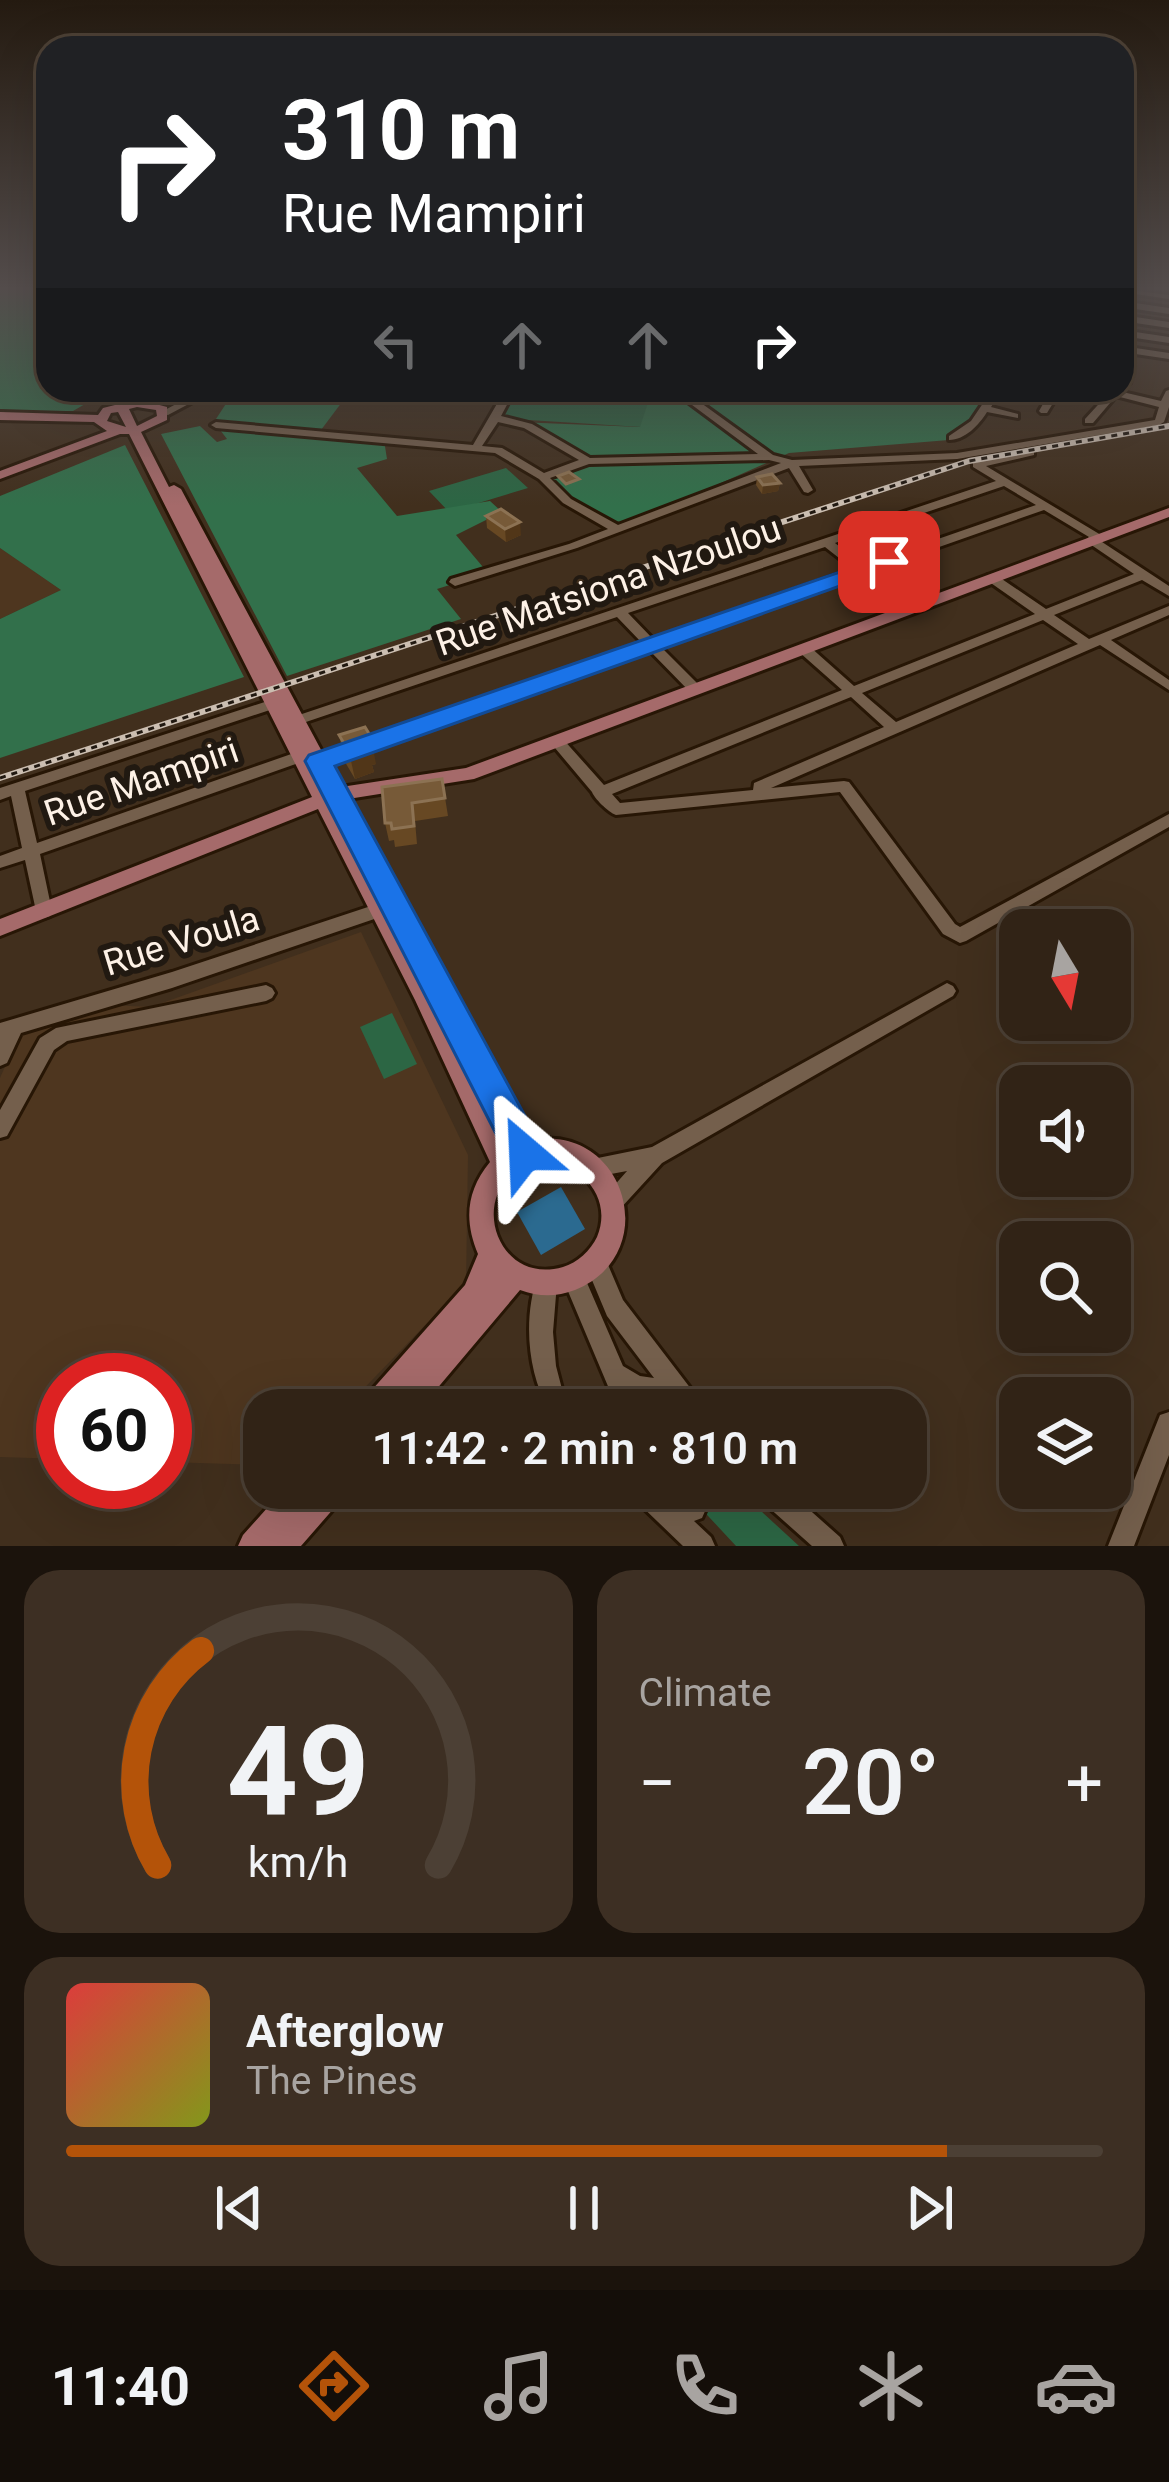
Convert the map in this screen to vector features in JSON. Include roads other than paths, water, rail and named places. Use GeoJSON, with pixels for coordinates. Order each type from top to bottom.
{"type":"FeatureCollection","features":[{"type":"Feature","properties":{"kind":"main road"},"geometry":{"type":"LineString","coordinates":[[0,416],[82,416],[138,403]]}},
{"type":"Feature","properties":{"kind":"main road"},"geometry":{"type":"LineString","coordinates":[[138,403],[132,430],[274,704],[332,795],[514,1159]]}},
{"type":"Feature","properties":{"kind":"main road"},"geometry":{"type":"LineString","coordinates":[[138,403],[132,430],[298,720],[310,759]]}},
{"type":"Feature","properties":{"kind":"main road"},"geometry":{"type":"LineString","coordinates":[[0,471],[138,403]]}},
{"type":"Feature","properties":{"kind":"main road"},"geometry":{"type":"LineString","coordinates":[[0,471],[132,430]]}},
{"type":"Feature","properties":{"kind":"main road"},"geometry":{"type":"LineString","coordinates":[[0,928],[332,795],[454,778],[1169,512]]}},
{"type":"Feature","properties":{"kind":"main road"},"geometry":{"type":"LineString","coordinates":[[332,795],[380,910],[514,1159]]}},
{"type":"Feature","properties":{"kind":"main road"},"geometry":{"type":"LineString","coordinates":[[550,1149],[574,1154],[595,1167],[609,1188],[612,1203],[610,1239],[596,1261],[560,1280],[515,1276],[491,1255],[481,1230],[481,1203],[514,1159],[550,1149]]}},
{"type":"Feature","properties":{"kind":"main road"},"geometry":{"type":"LineString","coordinates":[[391,1389],[474,1294],[491,1255]]}},
{"type":"Feature","properties":{"kind":"main road"},"geometry":{"type":"LineString","coordinates":[[418,1389],[515,1276]]}},
{"type":"Feature","properties":{"kind":"main road"},"geometry":{"type":"LineString","coordinates":[[254,1546],[287,1509]]}},
{"type":"Feature","properties":{"kind":"main road"},"geometry":{"type":"LineString","coordinates":[[281,1546],[314,1509]]}},
{"type":"Feature","properties":{"kind":"street"},"geometry":{"type":"LineString","coordinates":[[455,582],[617,529],[792,463],[980,452],[1159,422],[1167,399],[1134,395]]}},
{"type":"Feature","properties":{"kind":"street"},"geometry":{"type":"LineString","coordinates":[[477,446],[504,402]]}},
{"type":"Feature","properties":{"kind":"street"},"geometry":{"type":"LineString","coordinates":[[695,402],[769,457]]}},
{"type":"Feature","properties":{"kind":"street"},"geometry":{"type":"LineString","coordinates":[[980,452],[952,438],[991,402]]}},
{"type":"Feature","properties":{"kind":"street"},"geometry":{"type":"LineString","coordinates":[[1044,411],[1049,402]]}},
{"type":"Feature","properties":{"kind":"street"},"geometry":{"type":"LineString","coordinates":[[1089,421],[1101,402]]}},
{"type":"Feature","properties":{"kind":"street"},"geometry":{"type":"LineString","coordinates":[[988,409],[1014,416]]}},
{"type":"Feature","properties":{"kind":"street"},"geometry":{"type":"LineString","coordinates":[[495,418],[528,426],[588,461]]}},
{"type":"Feature","properties":{"kind":"street"},"geometry":{"type":"LineString","coordinates":[[216,425],[477,446],[508,454],[567,501],[617,529]]}},
{"type":"Feature","properties":{"kind":"street"},"geometry":{"type":"LineString","coordinates":[[1092,439],[977,465],[1094,538],[1169,592]]}},
{"type":"Feature","properties":{"kind":"street"},"geometry":{"type":"LineString","coordinates":[[543,478],[588,461],[769,457],[792,463],[808,490]]}},
{"type":"Feature","properties":{"kind":"street","name":"Rue Matsiona Nzoulou"},"geometry":{"type":"LineString","coordinates":[[298,720],[1005,482]]}},
{"type":"Feature","properties":{"kind":"street","name":"Rue Mampiri"},"geometry":{"type":"LineString","coordinates":[[0,862],[652,645],[1044,506]]}},
{"type":"Feature","properties":{"kind":"street"},"geometry":{"type":"LineString","coordinates":[[826,542],[910,609]]}},
{"type":"Feature","properties":{"kind":"street"},"geometry":{"type":"LineString","coordinates":[[598,793],[1143,574]]}},
{"type":"Feature","properties":{"kind":"street"},"geometry":{"type":"LineString","coordinates":[[992,578],[1044,614],[1169,686]]}},
{"type":"Feature","properties":{"kind":"street"},"geometry":{"type":"LineString","coordinates":[[741,794],[1169,610]]}},
{"type":"Feature","properties":{"kind":"street"},"geometry":{"type":"LineString","coordinates":[[619,613],[695,690]]}},
{"type":"Feature","properties":{"kind":"street"},"geometry":{"type":"LineString","coordinates":[[804,649],[894,728]]}},
{"type":"Feature","properties":{"kind":"street"},"geometry":{"type":"LineString","coordinates":[[44,911],[9,792],[274,704]]}},
{"type":"Feature","properties":{"kind":"street"},"geometry":{"type":"LineString","coordinates":[[557,742],[616,808],[837,786],[850,790],[922,894],[960,936],[1169,820]]}},
{"type":"Feature","properties":{"kind":"street","name":"Rue Voula"},"geometry":{"type":"LineString","coordinates":[[7,1029],[380,910]]}},
{"type":"Feature","properties":{"kind":"street"},"geometry":{"type":"LineString","coordinates":[[612,1203],[655,1156],[947,991]]}},
{"type":"Feature","properties":{"kind":"street"},"geometry":{"type":"LineString","coordinates":[[0,1129],[47,1044],[63,1034],[143,1022],[266,993]]}},
{"type":"Feature","properties":{"kind":"street"},"geometry":{"type":"LineString","coordinates":[[0,1058],[7,1029]]}},
{"type":"Feature","properties":{"kind":"street"},"geometry":{"type":"LineString","coordinates":[[595,1167],[655,1156]]}},
{"type":"Feature","properties":{"kind":"street"},"geometry":{"type":"LineString","coordinates":[[596,1261],[615,1308],[677,1389]]}},
{"type":"Feature","properties":{"kind":"street"},"geometry":{"type":"LineString","coordinates":[[560,1280],[622,1389]]}},
{"type":"Feature","properties":{"kind":"street"},"geometry":{"type":"LineString","coordinates":[[554,1389],[542,1340],[560,1280]]}},
{"type":"Feature","properties":{"kind":"street"},"geometry":{"type":"LineString","coordinates":[[616,1375],[641,1389]]}},
{"type":"Feature","properties":{"kind":"street"},"geometry":{"type":"LineString","coordinates":[[1121,1546],[1169,1424]]}},
{"type":"Feature","properties":{"kind":"street"},"geometry":{"type":"LineString","coordinates":[[663,1509],[702,1546]]}},
{"type":"Feature","properties":{"kind":"street"},"geometry":{"type":"LineString","coordinates":[[790,1509],[831,1546]]}},
{"type":"Feature","properties":{"kind":"water"},"geometry":{"type":"Polygon","coordinates":[[[561,1187],[585,1229],[541,1255],[517,1212],[561,1187]]]}},
{"type":"Feature","properties":{"kind":"railway"},"geometry":{"type":"LineString","coordinates":[[0,778],[969,461],[1169,426]]}}]}
